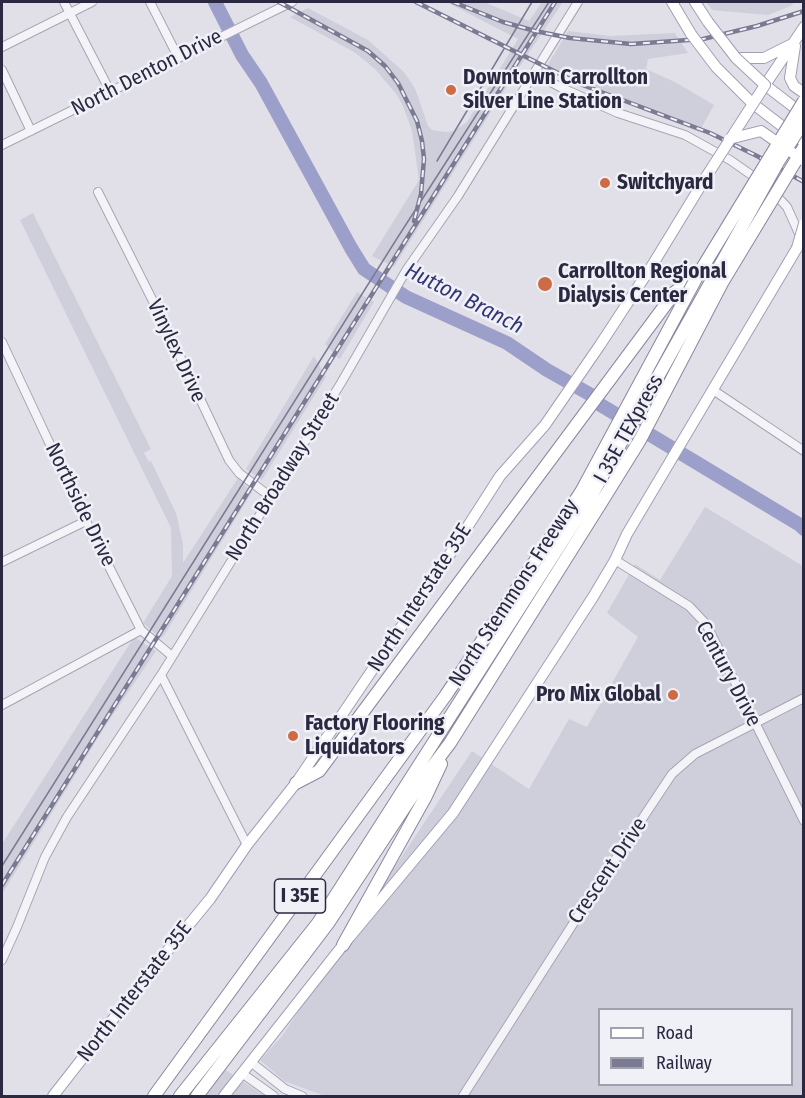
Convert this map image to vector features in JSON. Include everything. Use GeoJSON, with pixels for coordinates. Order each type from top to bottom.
{"type":"FeatureCollection","features":[{"type":"Feature","properties":{"kind":"highway","name":"North Stemmons Freeway"},"geometry":{"type":"LineString","coordinates":[[197,1096],[329,922],[426,775],[450,743],[590,498],[698,275],[804,101]]}},
{"type":"Feature","properties":{"kind":"highway","name":"I 35E TEXpress"},"geometry":{"type":"LineString","coordinates":[[180,1096],[318,923],[590,498],[778,162],[804,121]]}},
{"type":"Feature","properties":{"kind":"highway","name":"North Stemmons Freeway"},"geometry":{"type":"LineString","coordinates":[[153,1096],[590,498],[640,441],[722,283],[804,145]]}},
{"type":"Feature","properties":{"kind":"highway"},"geometry":{"type":"LineString","coordinates":[[296,783],[319,771],[675,292],[698,275]]}},
{"type":"Feature","properties":{"kind":"highway"},"geometry":{"type":"LineString","coordinates":[[343,945],[426,796],[450,743]]}},
{"type":"Feature","properties":{"kind":"main road"},"geometry":{"type":"LineString","coordinates":[[672,2],[709,58],[752,103],[804,145]]}},
{"type":"Feature","properties":{"kind":"main road"},"geometry":{"type":"LineString","coordinates":[[695,2],[736,58],[765,85],[804,115]]}},
{"type":"Feature","properties":{"kind":"main road"},"geometry":{"type":"LineString","coordinates":[[736,58],[764,58],[798,36]]}},
{"type":"Feature","properties":{"kind":"main road"},"geometry":{"type":"LineString","coordinates":[[798,36],[791,62],[790,78],[794,86],[804,93]]}},
{"type":"Feature","properties":{"kind":"main road","name":"North Interstate 35E"},"geometry":{"type":"LineString","coordinates":[[53,1096],[146,976],[210,899],[247,845],[296,783],[500,476],[552,414],[588,363],[653,264],[752,103],[798,36]]}},
{"type":"Feature","properties":{"kind":"main road"},"geometry":{"type":"LineString","coordinates":[[729,139],[761,131],[804,161]]}},
{"type":"Feature","properties":{"kind":"main road"},"geometry":{"type":"LineString","coordinates":[[224,1096],[343,945],[453,813],[535,689],[615,560],[627,534],[802,243],[804,224]]}},
{"type":"Feature","properties":{"kind":"street"},"geometry":{"type":"LineString","coordinates":[[64,2],[110,91]]}},
{"type":"Feature","properties":{"kind":"street"},"geometry":{"type":"LineString","coordinates":[[2,47],[93,2]]}},
{"type":"Feature","properties":{"kind":"street"},"geometry":{"type":"LineString","coordinates":[[150,2],[178,57]]}},
{"type":"Feature","properties":{"kind":"street","name":"North Denton Drive"},"geometry":{"type":"LineString","coordinates":[[2,145],[292,2]]}},
{"type":"Feature","properties":{"kind":"street","name":"North Broadway Street"},"geometry":{"type":"LineString","coordinates":[[2,960],[45,857],[59,831],[161,675],[341,383],[407,269],[458,196],[578,2]]}},
{"type":"Feature","properties":{"kind":"street"},"geometry":{"type":"LineString","coordinates":[[2,70],[31,131]]}},
{"type":"Feature","properties":{"kind":"street"},"geometry":{"type":"LineString","coordinates":[[534,73],[618,113],[685,135],[730,160],[775,193],[787,207],[802,243]]}},
{"type":"Feature","properties":{"kind":"street","name":"Vinylex Drive"},"geometry":{"type":"LineString","coordinates":[[98,192],[167,329],[225,453],[239,473],[271,497]]}},
{"type":"Feature","properties":{"kind":"street","name":"Northside Drive"},"geometry":{"type":"LineString","coordinates":[[2,342],[141,630],[172,656]]}},
{"type":"Feature","properties":{"kind":"street"},"geometry":{"type":"LineString","coordinates":[[713,390],[804,451]]}},
{"type":"Feature","properties":{"kind":"street"},"geometry":{"type":"LineString","coordinates":[[2,562],[86,520]]}},
{"type":"Feature","properties":{"kind":"street","name":"Century Drive"},"geometry":{"type":"LineString","coordinates":[[615,560],[688,606],[706,624],[804,821]]}},
{"type":"Feature","properties":{"kind":"street"},"geometry":{"type":"LineString","coordinates":[[2,703],[141,630]]}},
{"type":"Feature","properties":{"kind":"street"},"geometry":{"type":"LineString","coordinates":[[161,675],[247,845]]}},
{"type":"Feature","properties":{"kind":"street","name":"Crescent Drive"},"geometry":{"type":"LineString","coordinates":[[463,1096],[672,774],[695,754],[804,698]]}},
{"type":"Feature","properties":{"kind":"street"},"geometry":{"type":"LineString","coordinates":[[252,1063],[285,1089],[302,1096]]}},
{"type":"Feature","properties":{"kind":"street"},"geometry":{"type":"LineString","coordinates":[[243,1074],[274,1096]]}},
{"type":"Feature","properties":{"kind":"shaded area"},"geometry":{"type":"Polygon","coordinates":[[[446,2],[484,2],[529,21],[542,2],[563,2],[514,75],[394,267],[372,256],[419,180],[412,131],[403,106],[397,95],[375,69],[354,52],[290,17],[308,8],[368,40],[404,72],[415,88],[428,126],[432,130],[446,132],[454,131],[467,122],[518,39],[446,2]]]}},
{"type":"Feature","properties":{"kind":"shaded area"},"geometry":{"type":"Polygon","coordinates":[[[706,2],[794,2],[791,6],[768,15],[712,10],[706,2]]]}},
{"type":"Feature","properties":{"kind":"shaded area"},"geometry":{"type":"Polygon","coordinates":[[[568,31],[610,36],[675,33],[688,53],[648,59],[646,69],[675,82],[714,105],[699,132],[544,71],[568,31]]]}},
{"type":"Feature","properties":{"kind":"shaded area"},"geometry":{"type":"Polygon","coordinates":[[[33,213],[151,449],[144,453],[149,462],[151,461],[176,513],[183,544],[183,563],[238,478],[252,492],[163,637],[160,638],[143,623],[172,576],[171,528],[20,220],[33,213]]]}},
{"type":"Feature","properties":{"kind":"shaded area"},"geometry":{"type":"Polygon","coordinates":[[[357,292],[374,302],[340,359],[325,344],[357,292]]]}},
{"type":"Feature","properties":{"kind":"shaded area"},"geometry":{"type":"Polygon","coordinates":[[[314,356],[326,377],[262,480],[246,469],[314,356]]]}},
{"type":"Feature","properties":{"kind":"shaded area"},"geometry":{"type":"Polygon","coordinates":[[[705,507],[803,566],[803,1096],[325,1096],[284,1081],[260,1060],[282,1036],[472,751],[529,789],[569,719],[587,727],[638,637],[607,613],[635,564],[660,580],[705,507]]]}},
{"type":"Feature","properties":{"kind":"shaded area"},"geometry":{"type":"Polygon","coordinates":[[[134,637],[156,651],[104,728],[2,894],[2,844],[134,637]]]}},
{"type":"Feature","properties":{"kind":"shaded area"},"geometry":{"type":"Polygon","coordinates":[[[218,1065],[265,1096],[192,1096],[218,1065]]]}},
{"type":"Feature","properties":{"kind":"waterway","name":"Hutton Branch"},"geometry":{"type":"LineString","coordinates":[[215,2],[242,55],[261,83],[364,269],[406,297],[507,343],[547,370],[593,396],[599,404],[804,529]]}},
{"type":"Feature","properties":{"kind":"tram line"},"geometry":{"type":"LineString","coordinates":[[437,161],[532,2]]}},
{"type":"Feature","properties":{"kind":"tram line"},"geometry":{"type":"LineString","coordinates":[[2,866],[396,240],[549,2]]}},
{"type":"Feature","properties":{"kind":"railway"},"geometry":{"type":"LineString","coordinates":[[279,2],[368,51],[385,66],[398,83],[417,121],[422,141],[424,159],[421,194],[414,221]]}},
{"type":"Feature","properties":{"kind":"railway"},"geometry":{"type":"LineString","coordinates":[[416,2],[580,84],[710,133],[804,182]]}},
{"type":"Feature","properties":{"kind":"railway"},"geometry":{"type":"LineString","coordinates":[[453,2],[503,22],[535,31],[570,38],[631,44],[703,39],[757,26],[804,11]]}},
{"type":"Feature","properties":{"kind":"railway"},"geometry":{"type":"LineString","coordinates":[[2,885],[555,2]]}},
{"type":"Feature","properties":{"kind":"place","name":"Downtown Carrollton Silver Line Station"},"geometry":{"type":"Point","coordinates":[451,90]}},
{"type":"Feature","properties":{"kind":"place","name":"Switchyard"},"geometry":{"type":"Point","coordinates":[605,183]}},
{"type":"Feature","properties":{"kind":"place","name":"Carrollton Regional Dialysis Center"},"geometry":{"type":"Point","coordinates":[545,284]}},
{"type":"Feature","properties":{"kind":"place","name":"Pro Mix Global"},"geometry":{"type":"Point","coordinates":[673,695]}},
{"type":"Feature","properties":{"kind":"place","name":"Factory Flooring Liquidators"},"geometry":{"type":"Point","coordinates":[293,736]}}]}
